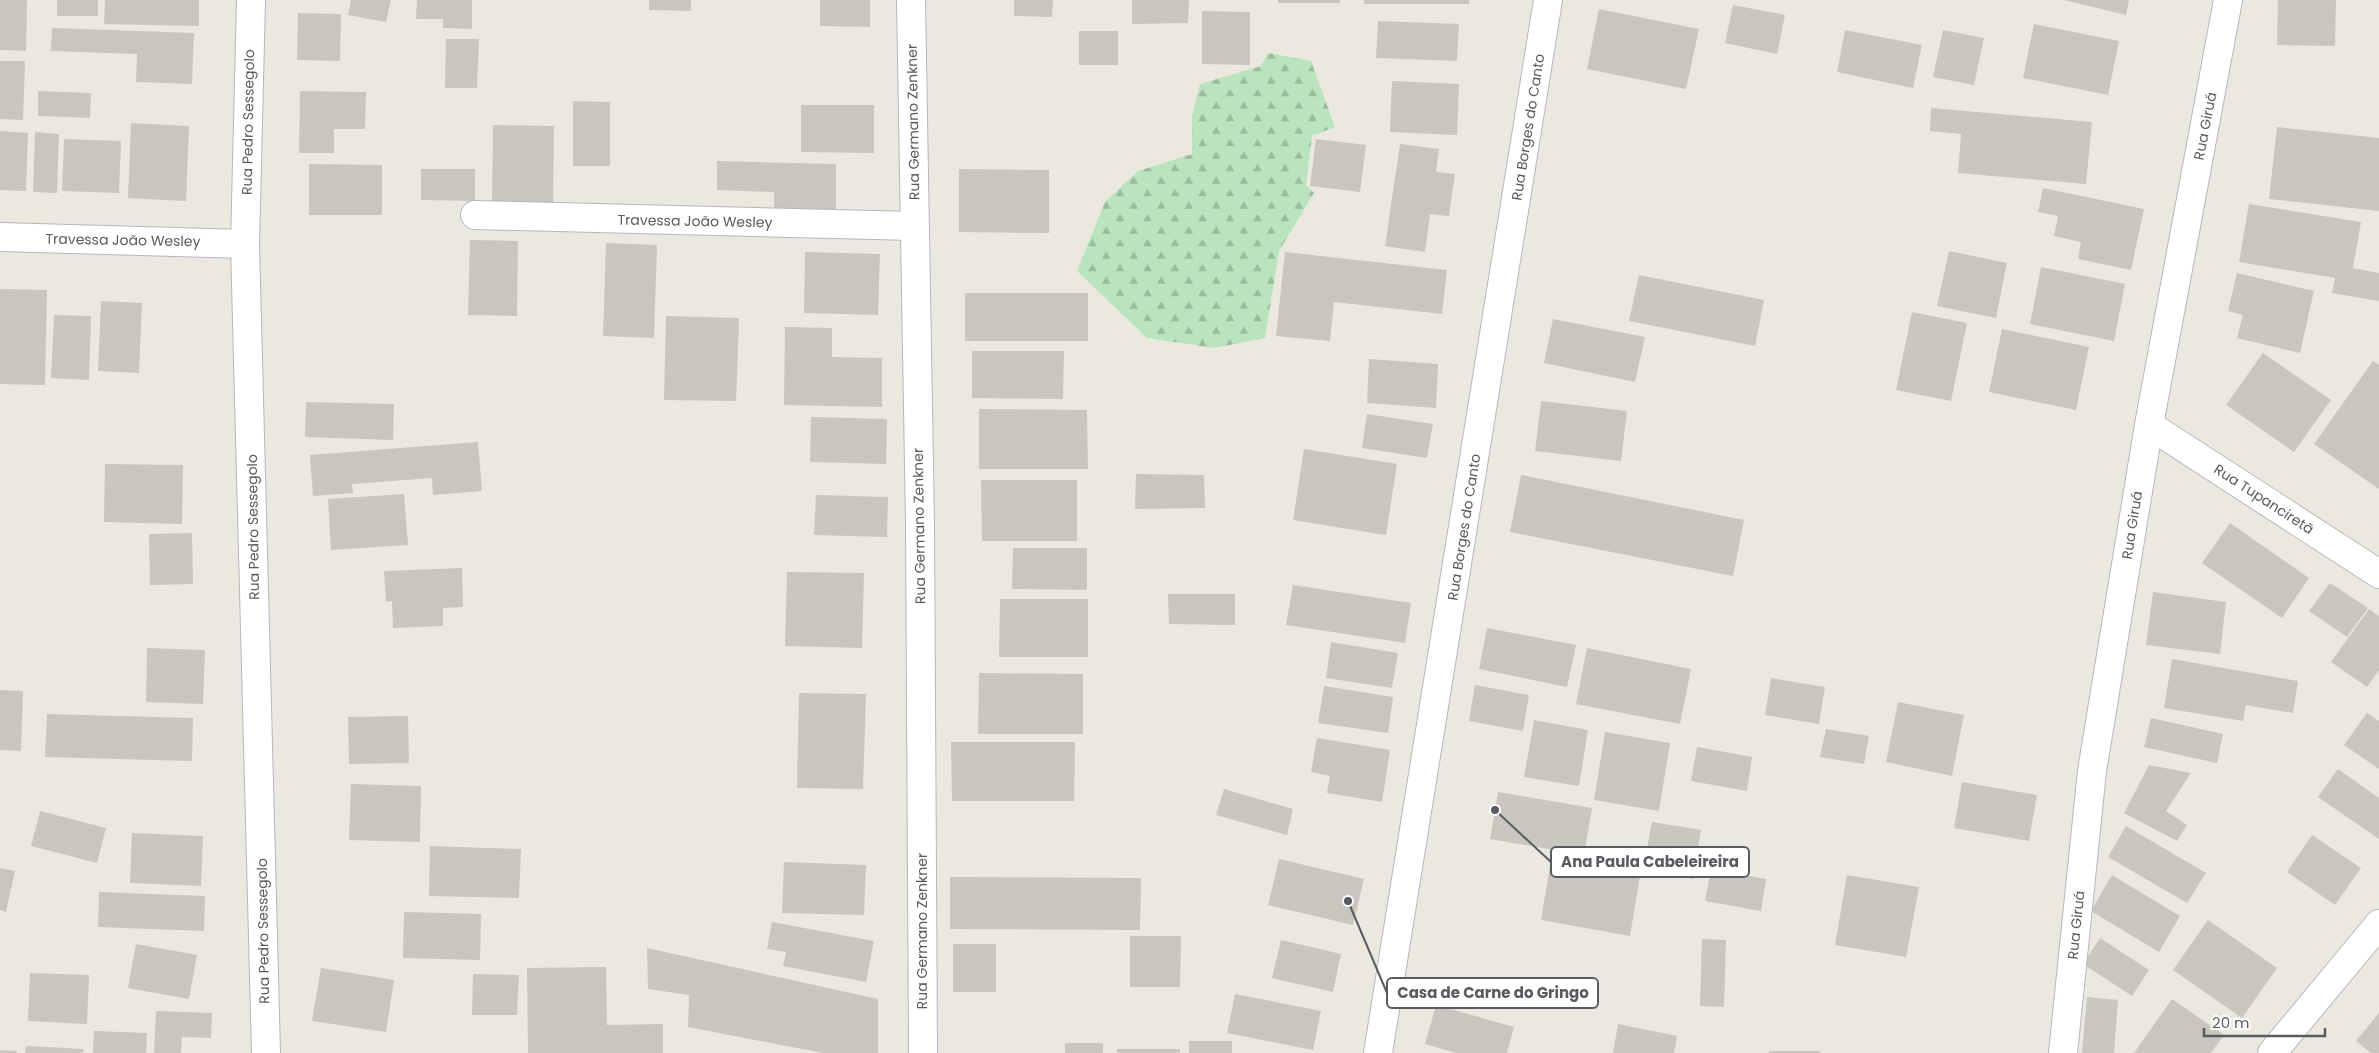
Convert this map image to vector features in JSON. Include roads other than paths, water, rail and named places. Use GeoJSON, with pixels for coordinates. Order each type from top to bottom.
{"type":"FeatureCollection","features":[{"type":"Feature","properties":{"kind":"street","name":"Rua Pedro Sessegolo"},"geometry":{"type":"LineString","coordinates":[[251,0],[246,244],[266,1053]]}},
{"type":"Feature","properties":{"kind":"street","name":"Rua Germano Zenkner"},"geometry":{"type":"LineString","coordinates":[[911,0],[920,534],[923,1053]]}},
{"type":"Feature","properties":{"kind":"street","name":"Rua Borges do Canto"},"geometry":{"type":"LineString","coordinates":[[1378,1053],[1548,0]]}},
{"type":"Feature","properties":{"kind":"street","name":"Rua Giruá"},"geometry":{"type":"LineString","coordinates":[[2063,1053],[2092,771],[2149,425],[2228,0]]}},
{"type":"Feature","properties":{"kind":"street","name":"Travessa João Wesley"},"geometry":{"type":"LineString","coordinates":[[475,215],[914,226]]}},
{"type":"Feature","properties":{"kind":"street","name":"Travessa João Wesley"},"geometry":{"type":"LineString","coordinates":[[0,238],[246,244]]}},
{"type":"Feature","properties":{"kind":"street","name":"Rua Tupanciretã"},"geometry":{"type":"LineString","coordinates":[[2149,425],[2379,574]]}},
{"type":"Feature","properties":{"kind":"street"},"geometry":{"type":"LineString","coordinates":[[2272,1053],[2379,924]]}},
{"type":"Feature","properties":{"kind":"place","name":"Ana Paula Cabeleireira"},"geometry":{"type":"Point","coordinates":[1495,810]}},
{"type":"Feature","properties":{"kind":"place","name":"Casa de Carne do Gringo"},"geometry":{"type":"Point","coordinates":[1348,901]}}]}
